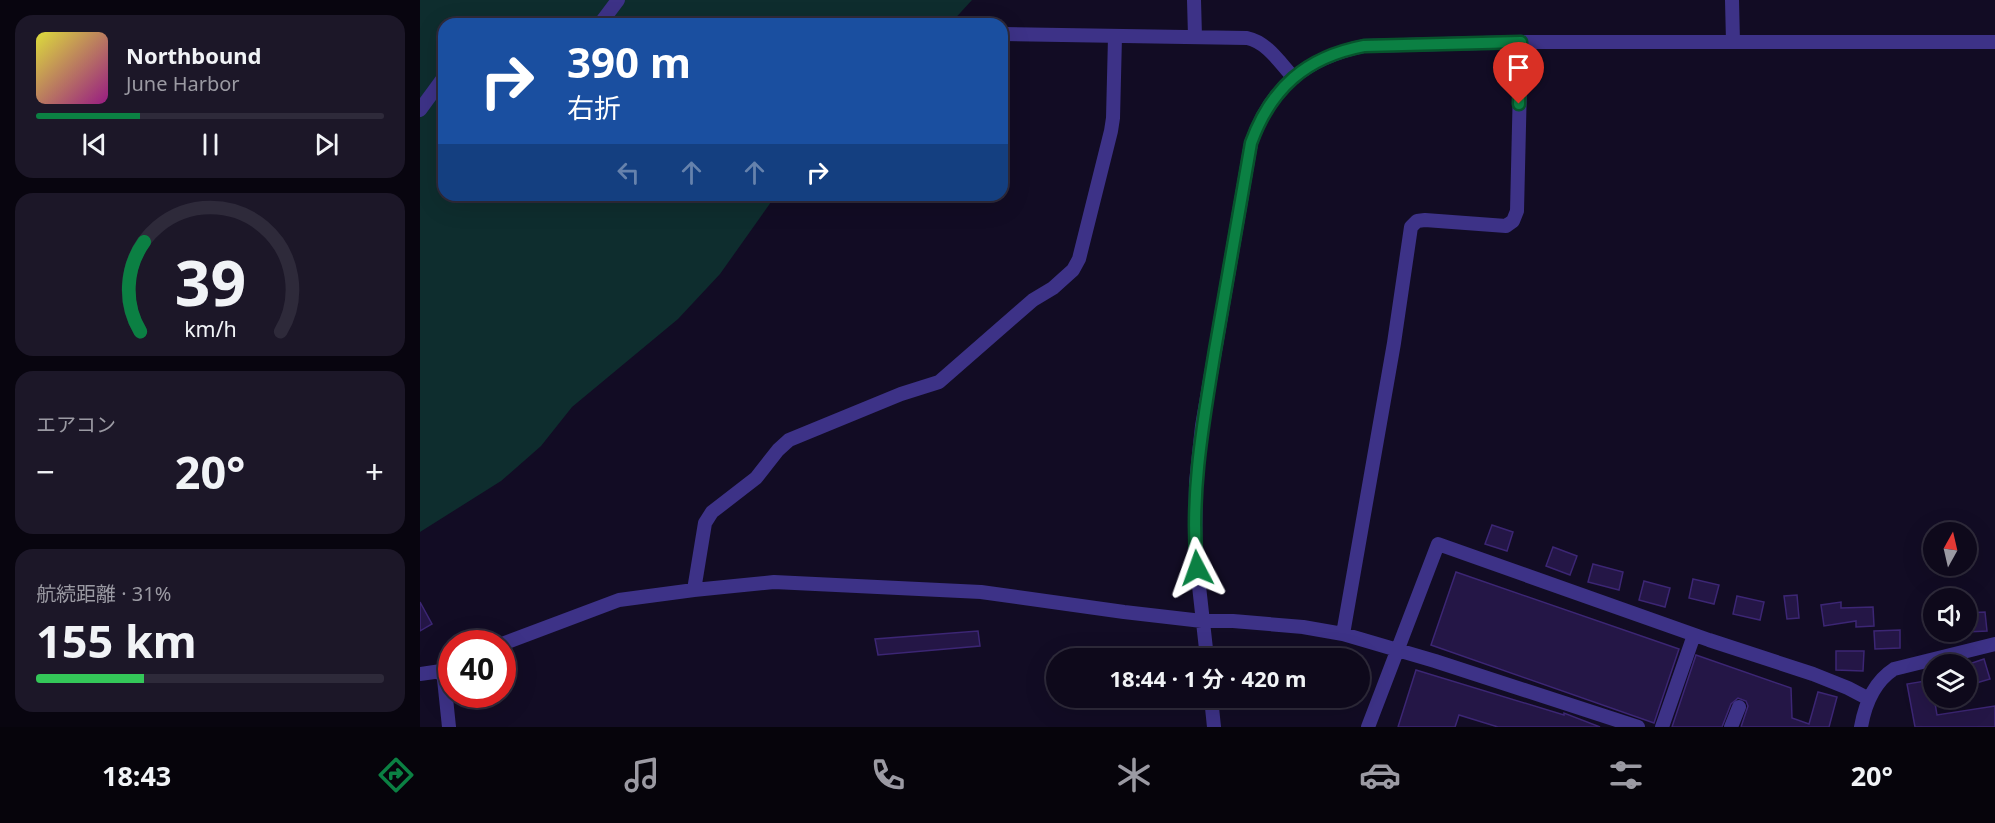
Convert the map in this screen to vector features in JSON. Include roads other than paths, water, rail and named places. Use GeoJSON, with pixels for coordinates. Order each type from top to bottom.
{"type":"FeatureCollection","features":[{"type":"Feature","properties":{"kind":"street"},"geometry":{"type":"LineString","coordinates":[[604,18],[618,0]]}},
{"type":"Feature","properties":{"kind":"street"},"geometry":{"type":"LineString","coordinates":[[1194,0],[1195,36]]}},
{"type":"Feature","properties":{"kind":"street"},"geometry":{"type":"LineString","coordinates":[[1732,0],[1733,42]]}},
{"type":"Feature","properties":{"kind":"street"},"geometry":{"type":"LineString","coordinates":[[1008,34],[1246,38],[1256,40],[1266,48],[1294,78]]}},
{"type":"Feature","properties":{"kind":"street"},"geometry":{"type":"LineString","coordinates":[[694,590],[705,523],[712,512],[756,478],[789,440],[901,394],[939,382],[1033,300],[1053,288],[1072,270],[1079,259],[1111,131],[1115,37]]}},
{"type":"Feature","properties":{"kind":"street"},"geometry":{"type":"LineString","coordinates":[[1206,648],[1194,528],[1202,426],[1251,143],[1269,103],[1294,78],[1321,59],[1344,50],[1364,46],[1521,42],[1995,42]]}},
{"type":"Feature","properties":{"kind":"street"},"geometry":{"type":"LineString","coordinates":[[1343,634],[1394,343],[1411,227],[1425,220],[1506,226],[1513,221],[1517,211],[1521,42]]}},
{"type":"Feature","properties":{"kind":"street"},"geometry":{"type":"LineString","coordinates":[[420,110],[438,85]]}},
{"type":"Feature","properties":{"kind":"street"},"geometry":{"type":"LineString","coordinates":[[1368,727],[1438,544],[1480,561],[1813,674],[1869,699]]}},
{"type":"Feature","properties":{"kind":"street"},"geometry":{"type":"LineString","coordinates":[[516,639],[619,600],[694,590],[774,582],[981,592],[1202,621],[1233,621],[1303,627],[1343,634],[1638,727]]}},
{"type":"Feature","properties":{"kind":"street"},"geometry":{"type":"LineString","coordinates":[[1662,727],[1694,635]]}},
{"type":"Feature","properties":{"kind":"street"},"geometry":{"type":"LineString","coordinates":[[1860,727],[1869,699],[1885,675],[1894,669],[1995,645]]}},
{"type":"Feature","properties":{"kind":"street"},"geometry":{"type":"LineString","coordinates":[[420,674],[438,670]]}},
{"type":"Feature","properties":{"kind":"street"},"geometry":{"type":"LineString","coordinates":[[1731,727],[1739,707]]}},
{"type":"Feature","properties":{"kind":"street"},"geometry":{"type":"LineString","coordinates":[[447,708],[449,727]]}},
{"type":"Feature","properties":{"kind":"street"},"geometry":{"type":"LineString","coordinates":[[1212,708],[1214,727]]}}]}
